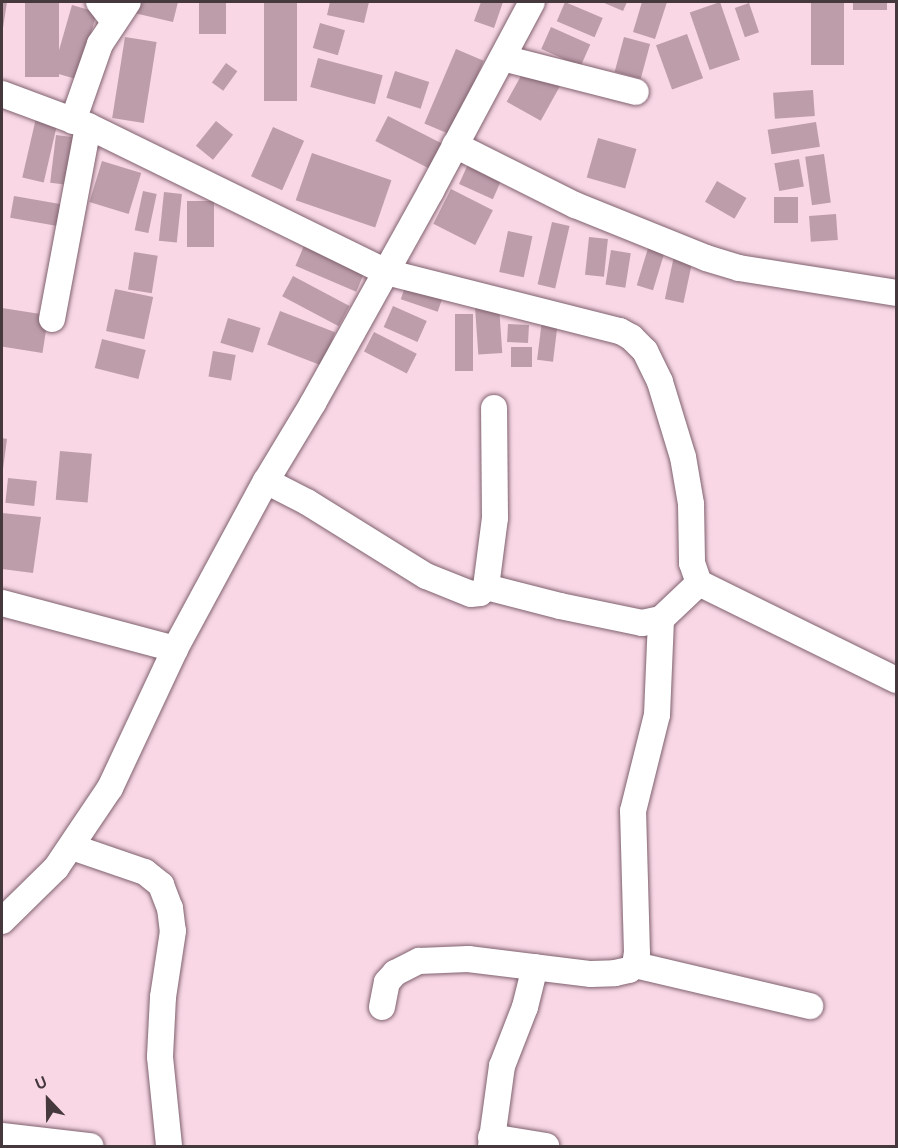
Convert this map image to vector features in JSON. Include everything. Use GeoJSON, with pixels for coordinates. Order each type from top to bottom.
{"type":"FeatureCollection","features":[{"type":"Feature","properties":{"kind":"street"},"geometry":{"type":"LineString","coordinates":[[2,921],[42,883],[72,847],[110,788],[175,649],[266,481],[386,272],[532,2]]}},
{"type":"Feature","properties":{"kind":"street"},"geometry":{"type":"LineString","coordinates":[[52,319],[81,123],[100,44],[114,8]]}},
{"type":"Feature","properties":{"kind":"street"},"geometry":{"type":"LineString","coordinates":[[503,58],[636,92]]}},
{"type":"Feature","properties":{"kind":"street"},"geometry":{"type":"LineString","coordinates":[[2,94],[81,123],[386,272],[621,331],[631,337],[645,351],[660,382],[683,457],[691,504],[692,563],[699,583],[897,680]]}},
{"type":"Feature","properties":{"kind":"street"},"geometry":{"type":"LineString","coordinates":[[455,145],[575,205],[706,258],[739,268],[897,293]]}},
{"type":"Feature","properties":{"kind":"street"},"geometry":{"type":"LineString","coordinates":[[266,481],[307,502],[426,576],[471,594],[480,593],[486,587],[495,519],[494,408]]}},
{"type":"Feature","properties":{"kind":"street"},"geometry":{"type":"LineString","coordinates":[[486,587],[560,606],[642,623],[661,620],[699,583]]}},
{"type":"Feature","properties":{"kind":"street"},"geometry":{"type":"LineString","coordinates":[[2,603],[175,649]]}},
{"type":"Feature","properties":{"kind":"street"},"geometry":{"type":"LineString","coordinates":[[382,1007],[387,982],[395,973],[418,961],[468,959],[591,974],[615,973],[629,970],[635,965],[637,953],[633,811],[657,715],[661,620]]}},
{"type":"Feature","properties":{"kind":"street"},"geometry":{"type":"LineString","coordinates":[[72,847],[145,872],[161,885],[170,908],[173,931],[163,997],[160,1057],[170,1146]]}},
{"type":"Feature","properties":{"kind":"street"},"geometry":{"type":"LineString","coordinates":[[635,965],[810,1006]]}},
{"type":"Feature","properties":{"kind":"street"},"geometry":{"type":"LineString","coordinates":[[535,967],[525,1007],[502,1066],[491,1142],[546,1146]]}},
{"type":"Feature","properties":{"kind":"street"},"geometry":{"type":"LineString","coordinates":[[2,1136],[90,1146]]}},
{"type":"Feature","properties":{"kind":"building"},"geometry":{"type":"Polygon","coordinates":[[[2,2],[7,2],[3,28],[2,28],[2,2]]]}},
{"type":"Feature","properties":{"kind":"building"},"geometry":{"type":"Polygon","coordinates":[[[25,2],[59,2],[59,77],[25,77],[25,2]]]}},
{"type":"Feature","properties":{"kind":"building"},"geometry":{"type":"Polygon","coordinates":[[[137,2],[178,2],[173,22],[134,13],[137,2]]]}},
{"type":"Feature","properties":{"kind":"building"},"geometry":{"type":"Polygon","coordinates":[[[199,2],[226,2],[226,34],[199,34],[199,2]]]}},
{"type":"Feature","properties":{"kind":"building"},"geometry":{"type":"Polygon","coordinates":[[[264,2],[297,2],[297,101],[264,101],[264,2]]]}},
{"type":"Feature","properties":{"kind":"building"},"geometry":{"type":"Polygon","coordinates":[[[330,2],[369,2],[364,23],[327,15],[330,2]]]}},
{"type":"Feature","properties":{"kind":"building"},"geometry":{"type":"Polygon","coordinates":[[[481,2],[503,2],[494,28],[474,21],[481,2]]]}},
{"type":"Feature","properties":{"kind":"building"},"geometry":{"type":"Polygon","coordinates":[[[565,2],[603,18],[595,37],[557,21],[565,2]]]}},
{"type":"Feature","properties":{"kind":"building"},"geometry":{"type":"Polygon","coordinates":[[[602,2],[627,2],[623,11],[602,2]]]}},
{"type":"Feature","properties":{"kind":"building"},"geometry":{"type":"Polygon","coordinates":[[[642,2],[667,2],[655,39],[633,32],[642,2]]]}},
{"type":"Feature","properties":{"kind":"building"},"geometry":{"type":"Polygon","coordinates":[[[720,2],[740,60],[710,70],[690,12],[720,2]]]}},
{"type":"Feature","properties":{"kind":"building"},"geometry":{"type":"Polygon","coordinates":[[[811,2],[844,2],[844,65],[811,65],[811,2]]]}},
{"type":"Feature","properties":{"kind":"building"},"geometry":{"type":"Polygon","coordinates":[[[853,2],[887,2],[887,10],[853,10],[853,2]]]}},
{"type":"Feature","properties":{"kind":"building"},"geometry":{"type":"Polygon","coordinates":[[[749,3],[759,32],[745,37],[735,8],[749,3]]]}},
{"type":"Feature","properties":{"kind":"building"},"geometry":{"type":"Polygon","coordinates":[[[72,5],[97,12],[78,79],[53,72],[72,5]]]}},
{"type":"Feature","properties":{"kind":"building"},"geometry":{"type":"Polygon","coordinates":[[[320,23],[345,30],[338,55],[313,48],[320,23]]]}},
{"type":"Feature","properties":{"kind":"building"},"geometry":{"type":"Polygon","coordinates":[[[551,27],[590,44],[581,66],[541,49],[551,27]]]}},
{"type":"Feature","properties":{"kind":"building"},"geometry":{"type":"Polygon","coordinates":[[[687,34],[703,78],[672,89],[656,45],[687,34]]]}},
{"type":"Feature","properties":{"kind":"building"},"geometry":{"type":"Polygon","coordinates":[[[125,37],[157,42],[144,123],[112,118],[125,37]]]}},
{"type":"Feature","properties":{"kind":"building"},"geometry":{"type":"Polygon","coordinates":[[[624,37],[650,44],[641,79],[615,72],[624,37]]]}},
{"type":"Feature","properties":{"kind":"building"},"geometry":{"type":"Polygon","coordinates":[[[456,49],[484,61],[452,135],[424,124],[456,49]]]}},
{"type":"Feature","properties":{"kind":"building"},"geometry":{"type":"Polygon","coordinates":[[[318,58],[383,75],[375,104],[310,87],[318,58]]]}},
{"type":"Feature","properties":{"kind":"building"},"geometry":{"type":"Polygon","coordinates":[[[226,63],[237,71],[223,91],[212,82],[226,63]]]}},
{"type":"Feature","properties":{"kind":"building"},"geometry":{"type":"Polygon","coordinates":[[[527,65],[561,84],[541,121],[507,102],[527,65]]]}},
{"type":"Feature","properties":{"kind":"building"},"geometry":{"type":"Polygon","coordinates":[[[395,71],[429,82],[421,109],[386,98],[395,71]]]}},
{"type":"Feature","properties":{"kind":"building"},"geometry":{"type":"Polygon","coordinates":[[[813,90],[815,116],[775,119],[773,93],[813,90]]]}},
{"type":"Feature","properties":{"kind":"building"},"geometry":{"type":"Polygon","coordinates":[[[388,116],[442,144],[430,169],[375,141],[388,116]]]}},
{"type":"Feature","properties":{"kind":"building"},"geometry":{"type":"Polygon","coordinates":[[[36,118],[57,123],[44,182],[22,177],[36,118]]]}},
{"type":"Feature","properties":{"kind":"building"},"geometry":{"type":"Polygon","coordinates":[[[216,121],[233,135],[213,160],[196,146],[216,121]]]}},
{"type":"Feature","properties":{"kind":"building"},"geometry":{"type":"Polygon","coordinates":[[[816,122],[820,147],[772,154],[768,130],[816,122]]]}},
{"type":"Feature","properties":{"kind":"building"},"geometry":{"type":"Polygon","coordinates":[[[273,127],[304,141],[282,190],[251,176],[273,127]]]}},
{"type":"Feature","properties":{"kind":"building"},"geometry":{"type":"Polygon","coordinates":[[[56,135],[82,138],[76,186],[50,183],[56,135]]]}},
{"type":"Feature","properties":{"kind":"building"},"geometry":{"type":"Polygon","coordinates":[[[598,138],[636,149],[625,188],[587,177],[598,138]]]}},
{"type":"Feature","properties":{"kind":"building"},"geometry":{"type":"Polygon","coordinates":[[[312,153],[391,180],[375,228],[296,200],[312,153]]]}},
{"type":"Feature","properties":{"kind":"building"},"geometry":{"type":"Polygon","coordinates":[[[824,154],[831,203],[812,205],[805,157],[824,154]]]}},
{"type":"Feature","properties":{"kind":"building"},"geometry":{"type":"Polygon","coordinates":[[[799,159],[804,187],[779,191],[774,163],[799,159]]]}},
{"type":"Feature","properties":{"kind":"building"},"geometry":{"type":"Polygon","coordinates":[[[102,161],[141,173],[129,214],[89,202],[102,161]]]}},
{"type":"Feature","properties":{"kind":"building"},"geometry":{"type":"Polygon","coordinates":[[[468,164],[502,179],[493,199],[459,184],[468,164]]]}},
{"type":"Feature","properties":{"kind":"building"},"geometry":{"type":"Polygon","coordinates":[[[717,181],[746,198],[734,219],[705,202],[717,181]]]}},
{"type":"Feature","properties":{"kind":"building"},"geometry":{"type":"Polygon","coordinates":[[[451,189],[493,210],[475,245],[433,224],[451,189]]]}},
{"type":"Feature","properties":{"kind":"building"},"geometry":{"type":"Polygon","coordinates":[[[143,191],[157,194],[148,233],[135,230],[143,191]]]}},
{"type":"Feature","properties":{"kind":"building"},"geometry":{"type":"Polygon","coordinates":[[[164,192],[182,194],[177,243],[159,241],[164,192]]]}},
{"type":"Feature","properties":{"kind":"building"},"geometry":{"type":"Polygon","coordinates":[[[14,196],[61,204],[57,226],[10,218],[14,196]]]}},
{"type":"Feature","properties":{"kind":"building"},"geometry":{"type":"Polygon","coordinates":[[[774,197],[798,197],[798,223],[774,223],[774,197]]]}},
{"type":"Feature","properties":{"kind":"building"},"geometry":{"type":"Polygon","coordinates":[[[187,201],[214,201],[214,247],[187,247],[187,201]]]}},
{"type":"Feature","properties":{"kind":"building"},"geometry":{"type":"Polygon","coordinates":[[[836,214],[838,240],[811,242],[809,216],[836,214]]]}},
{"type":"Feature","properties":{"kind":"building"},"geometry":{"type":"Polygon","coordinates":[[[552,222],[570,226],[555,288],[538,284],[552,222]]]}},
{"type":"Feature","properties":{"kind":"building"},"geometry":{"type":"Polygon","coordinates":[[[508,231],[532,236],[524,277],[499,272],[508,231]]]}},
{"type":"Feature","properties":{"kind":"building"},"geometry":{"type":"Polygon","coordinates":[[[589,237],[608,239],[604,277],[585,275],[589,237]]]}},
{"type":"Feature","properties":{"kind":"building"},"geometry":{"type":"Polygon","coordinates":[[[306,241],[367,267],[356,292],[295,266],[306,241]]]}},
{"type":"Feature","properties":{"kind":"building"},"geometry":{"type":"Polygon","coordinates":[[[649,245],[665,250],[653,290],[637,285],[649,245]]]}},
{"type":"Feature","properties":{"kind":"building"},"geometry":{"type":"Polygon","coordinates":[[[611,250],[631,253],[625,288],[606,285],[611,250]]]}},
{"type":"Feature","properties":{"kind":"building"},"geometry":{"type":"Polygon","coordinates":[[[134,252],[158,256],[152,293],[128,290],[134,252]]]}},
{"type":"Feature","properties":{"kind":"building"},"geometry":{"type":"Polygon","coordinates":[[[674,256],[693,260],[683,303],[665,299],[674,256]]]}},
{"type":"Feature","properties":{"kind":"building"},"geometry":{"type":"Polygon","coordinates":[[[293,276],[350,306],[339,326],[282,296],[293,276]]]}},
{"type":"Feature","properties":{"kind":"building"},"geometry":{"type":"Polygon","coordinates":[[[406,284],[443,297],[438,312],[401,299],[406,284]]]}},
{"type":"Feature","properties":{"kind":"building"},"geometry":{"type":"Polygon","coordinates":[[[115,289],[153,297],[144,339],[106,331],[115,289]]]}},
{"type":"Feature","properties":{"kind":"building"},"geometry":{"type":"Polygon","coordinates":[[[393,306],[427,321],[417,342],[384,327],[393,306]]]}},
{"type":"Feature","properties":{"kind":"building"},"geometry":{"type":"Polygon","coordinates":[[[499,306],[502,353],[478,355],[475,308],[499,306]]]}},
{"type":"Feature","properties":{"kind":"building"},"geometry":{"type":"Polygon","coordinates":[[[2,308],[48,315],[42,353],[2,346],[2,308]]]}},
{"type":"Feature","properties":{"kind":"building"},"geometry":{"type":"Polygon","coordinates":[[[280,311],[335,332],[322,366],[267,345],[280,311]]]}},
{"type":"Feature","properties":{"kind":"building"},"geometry":{"type":"Polygon","coordinates":[[[455,314],[473,314],[473,371],[455,371],[455,314]]]}},
{"type":"Feature","properties":{"kind":"building"},"geometry":{"type":"Polygon","coordinates":[[[228,318],[261,328],[253,353],[220,343],[228,318]]]}},
{"type":"Feature","properties":{"kind":"building"},"geometry":{"type":"Polygon","coordinates":[[[542,320],[558,322],[553,362],[537,360],[542,320]]]}},
{"type":"Feature","properties":{"kind":"building"},"geometry":{"type":"Polygon","coordinates":[[[508,324],[529,325],[528,343],[507,342],[508,324]]]}},
{"type":"Feature","properties":{"kind":"building"},"geometry":{"type":"Polygon","coordinates":[[[374,332],[417,354],[407,373],[364,352],[374,332]]]}},
{"type":"Feature","properties":{"kind":"building"},"geometry":{"type":"Polygon","coordinates":[[[102,339],[146,350],[138,379],[95,368],[102,339]]]}},
{"type":"Feature","properties":{"kind":"building"},"geometry":{"type":"Polygon","coordinates":[[[511,347],[532,347],[532,367],[511,367],[511,347]]]}},
{"type":"Feature","properties":{"kind":"building"},"geometry":{"type":"Polygon","coordinates":[[[213,351],[236,355],[231,381],[208,377],[213,351]]]}},
{"type":"Feature","properties":{"kind":"building"},"geometry":{"type":"Polygon","coordinates":[[[2,438],[7,439],[3,469],[2,469],[2,438]]]}},
{"type":"Feature","properties":{"kind":"building"},"geometry":{"type":"Polygon","coordinates":[[[60,451],[92,454],[88,503],[56,500],[60,451]]]}},
{"type":"Feature","properties":{"kind":"building"},"geometry":{"type":"Polygon","coordinates":[[[8,478],[37,481],[34,506],[5,503],[8,478]]]}},
{"type":"Feature","properties":{"kind":"building"},"geometry":{"type":"Polygon","coordinates":[[[2,513],[41,517],[33,573],[2,569],[2,513]]]}}]}
